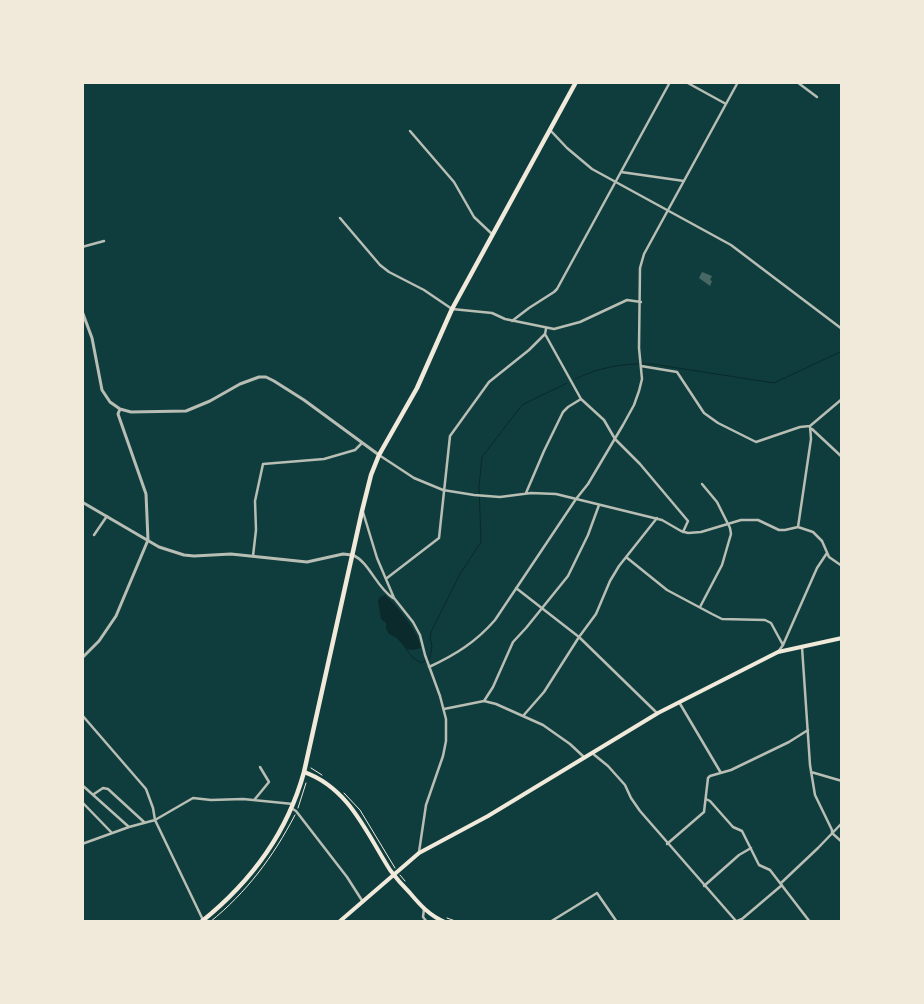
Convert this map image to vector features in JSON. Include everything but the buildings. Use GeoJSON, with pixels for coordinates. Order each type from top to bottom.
{"type":"FeatureCollection","features":[{"type":"Feature","properties":{"kind":"highway"},"geometry":{"type":"LineString","coordinates":[[203,921],[230,898],[252,873],[270,849],[292,806],[304,772],[371,475],[379,455],[417,388],[452,309],[551,131],[576,82]]}},
{"type":"Feature","properties":{"kind":"main road"},"geometry":{"type":"LineString","coordinates":[[340,922],[419,853],[488,816],[658,714],[778,652],[842,638]]}},
{"type":"Feature","properties":{"kind":"main road"},"geometry":{"type":"LineString","coordinates":[[304,772],[323,781],[350,804],[394,875],[424,909],[445,922]]}},
{"type":"Feature","properties":{"kind":"street"},"geometry":{"type":"LineString","coordinates":[[512,321],[557,289],[670,82]]}},
{"type":"Feature","properties":{"kind":"street"},"geometry":{"type":"LineString","coordinates":[[686,82],[726,104]]}},
{"type":"Feature","properties":{"kind":"street"},"geometry":{"type":"LineString","coordinates":[[429,667],[458,653],[477,639],[495,620],[588,484],[634,405],[642,378],[639,348],[640,268],[644,254],[738,82]]}},
{"type":"Feature","properties":{"kind":"street"},"geometry":{"type":"LineString","coordinates":[[797,82],[817,97]]}},
{"type":"Feature","properties":{"kind":"street"},"geometry":{"type":"LineString","coordinates":[[410,131],[454,182],[474,217],[492,234]]}},
{"type":"Feature","properties":{"kind":"street"},"geometry":{"type":"LineString","coordinates":[[551,131],[592,169],[731,245],[842,329]]}},
{"type":"Feature","properties":{"kind":"street"},"geometry":{"type":"LineString","coordinates":[[621,172],[684,180]]}},
{"type":"Feature","properties":{"kind":"street"},"geometry":{"type":"LineString","coordinates":[[340,218],[380,265],[389,272],[424,290],[452,309],[492,313],[512,321],[546,329],[580,322],[627,300],[641,302]]}},
{"type":"Feature","properties":{"kind":"street"},"geometry":{"type":"LineString","coordinates":[[82,247],[104,241]]}},
{"type":"Feature","properties":{"kind":"street"},"geometry":{"type":"LineString","coordinates":[[82,312],[92,338],[102,390],[110,402],[120,409],[131,412],[186,411],[254,378],[266,377],[274,380],[304,400],[362,444],[414,478],[443,490],[493,496],[548,493],[657,518],[682,532],[694,534],[741,520],[758,520],[779,530],[798,527],[814,532],[822,541],[827,553],[842,566]]}},
{"type":"Feature","properties":{"kind":"street"},"geometry":{"type":"LineString","coordinates":[[387,578],[440,538],[443,490],[450,436],[489,382],[529,350],[545,334],[546,329]]}},
{"type":"Feature","properties":{"kind":"street"},"geometry":{"type":"LineString","coordinates":[[545,334],[581,399],[604,420],[615,439],[640,464],[688,521],[682,532]]}},
{"type":"Feature","properties":{"kind":"street"},"geometry":{"type":"LineString","coordinates":[[641,366],[677,372],[704,413],[718,423],[756,442],[800,427],[811,428],[842,457]]}},
{"type":"Feature","properties":{"kind":"street"},"geometry":{"type":"LineString","coordinates":[[526,493],[563,412],[581,399]]}},
{"type":"Feature","properties":{"kind":"street"},"geometry":{"type":"LineString","coordinates":[[798,527],[811,428],[842,399]]}},
{"type":"Feature","properties":{"kind":"street"},"geometry":{"type":"LineString","coordinates":[[82,658],[99,641],[116,616],[148,540],[146,494],[118,414],[120,409]]}},
{"type":"Feature","properties":{"kind":"street"},"geometry":{"type":"LineString","coordinates":[[253,556],[256,530],[255,501],[263,464],[324,459],[356,450],[362,444]]}},
{"type":"Feature","properties":{"kind":"street"},"geometry":{"type":"LineString","coordinates":[[700,607],[722,565],[731,534],[717,502],[702,484]]}},
{"type":"Feature","properties":{"kind":"street"},"geometry":{"type":"LineString","coordinates":[[82,502],[166,550],[184,555],[231,554],[307,562],[343,554],[353,555],[363,563],[384,590],[394,598],[416,627],[444,709],[447,728],[446,741],[426,805],[419,853]]}},
{"type":"Feature","properties":{"kind":"street"},"geometry":{"type":"LineString","coordinates":[[484,701],[513,642],[568,576],[600,505]]}},
{"type":"Feature","properties":{"kind":"street"},"geometry":{"type":"LineString","coordinates":[[362,511],[377,558],[394,598]]}},
{"type":"Feature","properties":{"kind":"street"},"geometry":{"type":"LineString","coordinates":[[94,535],[107,516]]}},
{"type":"Feature","properties":{"kind":"street"},"geometry":{"type":"LineString","coordinates":[[523,716],[544,692],[596,614],[610,581],[619,566],[657,518]]}},
{"type":"Feature","properties":{"kind":"street"},"geometry":{"type":"LineString","coordinates":[[778,652],[783,645],[817,568],[827,553]]}},
{"type":"Feature","properties":{"kind":"street"},"geometry":{"type":"LineString","coordinates":[[626,557],[662,586],[722,619],[765,620],[770,623],[783,645]]}},
{"type":"Feature","properties":{"kind":"street"},"geometry":{"type":"LineString","coordinates":[[516,588],[579,637],[658,714]]}},
{"type":"Feature","properties":{"kind":"street"},"geometry":{"type":"LineString","coordinates":[[802,647],[811,772],[815,795],[832,833],[842,842]]}},
{"type":"Feature","properties":{"kind":"street"},"geometry":{"type":"LineString","coordinates":[[444,709],[484,701],[496,704],[543,725],[556,733],[585,758]]}},
{"type":"Feature","properties":{"kind":"street"},"geometry":{"type":"LineString","coordinates":[[680,702],[721,773]]}},
{"type":"Feature","properties":{"kind":"street"},"geometry":{"type":"LineString","coordinates":[[82,715],[146,789],[155,820],[203,921]]}},
{"type":"Feature","properties":{"kind":"street"},"geometry":{"type":"LineString","coordinates":[[667,844],[704,812],[708,778],[731,770],[789,742],[808,730]]}},
{"type":"Feature","properties":{"kind":"street"},"geometry":{"type":"LineString","coordinates":[[592,753],[608,766],[625,785],[640,811],[736,921],[742,919],[781,884],[842,823]]}},
{"type":"Feature","properties":{"kind":"street"},"geometry":{"type":"LineString","coordinates":[[255,799],[269,782],[260,767]]}},
{"type":"Feature","properties":{"kind":"street"},"geometry":{"type":"LineString","coordinates":[[811,772],[842,781]]}},
{"type":"Feature","properties":{"kind":"street"},"geometry":{"type":"LineString","coordinates":[[82,785],[129,827]]}},
{"type":"Feature","properties":{"kind":"street"},"geometry":{"type":"LineString","coordinates":[[94,794],[103,788],[108,789],[145,822]]}},
{"type":"Feature","properties":{"kind":"street"},"geometry":{"type":"LineString","coordinates":[[82,844],[155,820],[193,798],[211,800],[255,799],[292,806],[347,877],[363,902]]}},
{"type":"Feature","properties":{"kind":"street"},"geometry":{"type":"LineString","coordinates":[[706,799],[733,827],[742,831],[759,865],[768,868],[810,922]]}},
{"type":"Feature","properties":{"kind":"street"},"geometry":{"type":"LineString","coordinates":[[82,802],[112,833]]}},
{"type":"Feature","properties":{"kind":"street"},"geometry":{"type":"LineString","coordinates":[[704,886],[739,855],[751,848]]}},
{"type":"Feature","properties":{"kind":"street"},"geometry":{"type":"LineString","coordinates":[[550,922],[597,893],[618,922]]}},
{"type":"Feature","properties":{"kind":"street"},"geometry":{"type":"LineString","coordinates":[[424,909],[423,917],[428,922]]}},
{"type":"Feature","properties":{"kind":"path"},"geometry":{"type":"LineString","coordinates":[[298,808],[306,783]]}},
{"type":"Feature","properties":{"kind":"path"},"geometry":{"type":"LineString","coordinates":[[400,875],[405,881]]}},
{"type":"Feature","properties":{"kind":"path"},"geometry":{"type":"LineString","coordinates":[[443,916],[458,922]]}},
{"type":"Feature","properties":{"kind":"water"},"geometry":{"type":"Polygon","coordinates":[[[385,595],[412,627],[421,648],[406,649],[397,638],[389,634],[386,629],[386,623],[381,619],[378,601],[380,597],[385,595]]]}},
{"type":"Feature","properties":{"kind":"waterway"},"geometry":{"type":"LineString","coordinates":[[575,379],[594,371],[612,367],[652,364],[774,383],[842,351]]}},
{"type":"Feature","properties":{"kind":"waterway"},"geometry":{"type":"LineString","coordinates":[[406,649],[413,658],[421,663],[430,658],[432,646],[431,632],[460,574],[481,542],[479,486],[482,457],[522,405],[567,383]]}}]}
